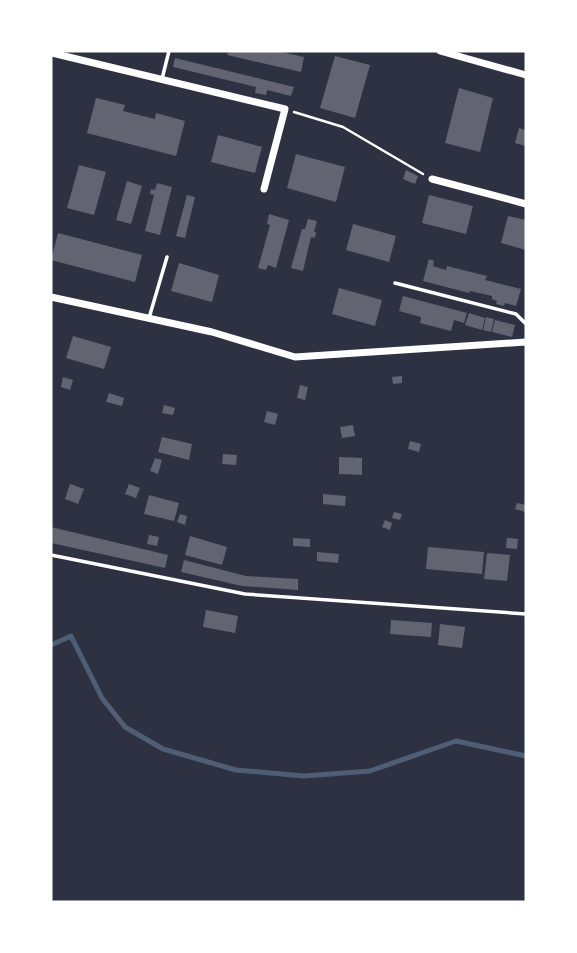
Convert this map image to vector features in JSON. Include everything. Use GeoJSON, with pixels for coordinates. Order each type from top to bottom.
{"type":"FeatureCollection","features":[{"type":"Feature","properties":{"kind":"street"},"geometry":{"type":"LineString","coordinates":[[440,51],[526,75]]}},
{"type":"Feature","properties":{"kind":"street"},"geometry":{"type":"LineString","coordinates":[[52,54],[285,109],[264,189]]}},
{"type":"Feature","properties":{"kind":"street"},"geometry":{"type":"LineString","coordinates":[[432,179],[526,204]]}},
{"type":"Feature","properties":{"kind":"street"},"geometry":{"type":"LineString","coordinates":[[51,297],[212,332],[295,357],[526,342]]}},
{"type":"Feature","properties":{"kind":"lane"},"geometry":{"type":"LineString","coordinates":[[162,79],[169,51]]}},
{"type":"Feature","properties":{"kind":"lane"},"geometry":{"type":"LineString","coordinates":[[149,318],[166,257]]}},
{"type":"Feature","properties":{"kind":"lane"},"geometry":{"type":"LineString","coordinates":[[395,283],[516,314],[526,324]]}},
{"type":"Feature","properties":{"kind":"lane"},"geometry":{"type":"LineString","coordinates":[[51,555],[245,594],[526,614]]}},
{"type":"Feature","properties":{"kind":"path"},"geometry":{"type":"LineString","coordinates":[[285,109],[342,127],[432,179]]}},
{"type":"Feature","properties":{"kind":"building"},"geometry":{"type":"Polygon","coordinates":[[[228,51],[278,51],[304,57],[301,72],[227,55],[228,51]]]}},
{"type":"Feature","properties":{"kind":"building"},"geometry":{"type":"Polygon","coordinates":[[[335,56],[370,65],[355,118],[320,108],[335,56]]]}},
{"type":"Feature","properties":{"kind":"building"},"geometry":{"type":"Polygon","coordinates":[[[175,58],[294,87],[291,96],[267,90],[266,95],[255,93],[256,87],[173,67],[175,58]]]}},
{"type":"Feature","properties":{"kind":"building"},"geometry":{"type":"Polygon","coordinates":[[[459,88],[493,98],[480,152],[445,143],[459,88]]]}},
{"type":"Feature","properties":{"kind":"building"},"geometry":{"type":"Polygon","coordinates":[[[96,98],[125,105],[123,111],[155,119],[156,113],[185,121],[176,156],[87,133],[96,98]]]}},
{"type":"Feature","properties":{"kind":"building"},"geometry":{"type":"Polygon","coordinates":[[[519,128],[526,130],[526,146],[515,143],[519,128]]]}},
{"type":"Feature","properties":{"kind":"building"},"geometry":{"type":"Polygon","coordinates":[[[218,135],[262,147],[255,173],[211,162],[218,135]]]}},
{"type":"Feature","properties":{"kind":"building"},"geometry":{"type":"Polygon","coordinates":[[[296,154],[345,167],[336,202],[287,188],[296,154]]]}},
{"type":"Feature","properties":{"kind":"building"},"geometry":{"type":"Polygon","coordinates":[[[79,165],[106,172],[94,215],[67,208],[79,165]]]}},
{"type":"Feature","properties":{"kind":"building"},"geometry":{"type":"Polygon","coordinates":[[[406,170],[418,176],[415,184],[403,179],[406,170]]]}},
{"type":"Feature","properties":{"kind":"building"},"geometry":{"type":"Polygon","coordinates":[[[127,181],[142,186],[131,224],[116,220],[127,181]]]}},
{"type":"Feature","properties":{"kind":"building"},"geometry":{"type":"Polygon","coordinates":[[[157,183],[172,187],[160,235],[145,231],[154,195],[150,194],[151,189],[155,190],[157,183]]]}},
{"type":"Feature","properties":{"kind":"building"},"geometry":{"type":"Polygon","coordinates":[[[187,195],[195,197],[185,238],[176,236],[187,195]]]}},
{"type":"Feature","properties":{"kind":"building"},"geometry":{"type":"Polygon","coordinates":[[[429,195],[473,206],[466,234],[422,223],[429,195]]]}},
{"type":"Feature","properties":{"kind":"building"},"geometry":{"type":"Polygon","coordinates":[[[269,214],[289,220],[276,268],[268,265],[266,270],[258,268],[270,225],[267,224],[269,214]]]}},
{"type":"Feature","properties":{"kind":"building"},"geometry":{"type":"Polygon","coordinates":[[[508,216],[526,220],[526,250],[501,243],[508,216]]]}},
{"type":"Feature","properties":{"kind":"building"},"geometry":{"type":"Polygon","coordinates":[[[308,219],[317,221],[316,232],[315,238],[311,237],[303,271],[291,268],[302,229],[305,229],[308,219]]]}},
{"type":"Feature","properties":{"kind":"building"},"geometry":{"type":"Polygon","coordinates":[[[353,224],[396,236],[389,262],[346,250],[353,224]]]}},
{"type":"Feature","properties":{"kind":"building"},"geometry":{"type":"Polygon","coordinates":[[[58,233],[142,255],[135,282],[51,260],[58,233]]]}},
{"type":"Feature","properties":{"kind":"building"},"geometry":{"type":"Polygon","coordinates":[[[429,259],[434,261],[433,266],[446,270],[447,266],[487,276],[485,280],[521,289],[516,306],[496,304],[497,301],[492,299],[492,296],[423,281],[429,259]]]}},
{"type":"Feature","properties":{"kind":"building"},"geometry":{"type":"Polygon","coordinates":[[[179,263],[219,275],[212,302],[171,291],[179,263]]]}},
{"type":"Feature","properties":{"kind":"building"},"geometry":{"type":"Polygon","coordinates":[[[339,288],[382,300],[375,326],[332,314],[339,288]]]}},
{"type":"Feature","properties":{"kind":"building"},"geometry":{"type":"Polygon","coordinates":[[[403,296],[467,313],[464,323],[454,320],[451,331],[420,323],[421,317],[399,311],[403,296]]]}},
{"type":"Feature","properties":{"kind":"building"},"geometry":{"type":"Polygon","coordinates":[[[469,313],[485,318],[482,330],[465,325],[469,313]]]}},
{"type":"Feature","properties":{"kind":"building"},"geometry":{"type":"Polygon","coordinates":[[[486,317],[494,319],[491,332],[483,330],[486,317]]]}},
{"type":"Feature","properties":{"kind":"building"},"geometry":{"type":"Polygon","coordinates":[[[495,320],[515,325],[512,337],[492,332],[495,320]]]}},
{"type":"Feature","properties":{"kind":"building"},"geometry":{"type":"Polygon","coordinates":[[[73,336],[111,347],[104,369],[66,358],[73,336]]]}},
{"type":"Feature","properties":{"kind":"building"},"geometry":{"type":"Polygon","coordinates":[[[402,376],[402,383],[393,384],[392,377],[402,376]]]}},
{"type":"Feature","properties":{"kind":"building"},"geometry":{"type":"Polygon","coordinates":[[[63,377],[73,380],[70,390],[61,387],[63,377]]]}},
{"type":"Feature","properties":{"kind":"building"},"geometry":{"type":"Polygon","coordinates":[[[300,385],[308,387],[305,400],[297,398],[300,385]]]}},
{"type":"Feature","properties":{"kind":"building"},"geometry":{"type":"Polygon","coordinates":[[[109,393],[124,398],[122,406],[106,402],[109,393]]]}},
{"type":"Feature","properties":{"kind":"building"},"geometry":{"type":"Polygon","coordinates":[[[164,405],[175,408],[173,415],[162,413],[164,405]]]}},
{"type":"Feature","properties":{"kind":"building"},"geometry":{"type":"Polygon","coordinates":[[[267,411],[278,414],[275,425],[264,422],[267,411]]]}},
{"type":"Feature","properties":{"kind":"building"},"geometry":{"type":"Polygon","coordinates":[[[353,425],[355,436],[342,438],[340,427],[353,425]]]}},
{"type":"Feature","properties":{"kind":"building"},"geometry":{"type":"Polygon","coordinates":[[[162,437],[192,444],[189,460],[158,452],[162,437]]]}},
{"type":"Feature","properties":{"kind":"building"},"geometry":{"type":"Polygon","coordinates":[[[410,441],[421,444],[419,452],[408,449],[410,441]]]}},
{"type":"Feature","properties":{"kind":"building"},"geometry":{"type":"Polygon","coordinates":[[[223,454],[237,455],[236,465],[222,464],[223,454]]]}},
{"type":"Feature","properties":{"kind":"building"},"geometry":{"type":"Polygon","coordinates":[[[339,457],[362,458],[362,475],[339,474],[339,457]]]}},
{"type":"Feature","properties":{"kind":"building"},"geometry":{"type":"Polygon","coordinates":[[[155,458],[162,460],[158,474],[150,471],[155,458]]]}},
{"type":"Feature","properties":{"kind":"building"},"geometry":{"type":"Polygon","coordinates":[[[70,484],[84,489],[78,504],[65,499],[70,484]]]}},
{"type":"Feature","properties":{"kind":"building"},"geometry":{"type":"Polygon","coordinates":[[[129,484],[140,488],[136,498],[125,494],[129,484]]]}},
{"type":"Feature","properties":{"kind":"building"},"geometry":{"type":"Polygon","coordinates":[[[323,494],[346,496],[345,506],[323,504],[323,494]]]}},
{"type":"Feature","properties":{"kind":"building"},"geometry":{"type":"Polygon","coordinates":[[[149,495],[179,503],[174,521],[144,514],[149,495]]]}},
{"type":"Feature","properties":{"kind":"building"},"geometry":{"type":"Polygon","coordinates":[[[517,503],[526,505],[525,512],[515,509],[517,503]]]}},
{"type":"Feature","properties":{"kind":"building"},"geometry":{"type":"Polygon","coordinates":[[[394,512],[402,514],[400,520],[392,518],[394,512]]]}},
{"type":"Feature","properties":{"kind":"building"},"geometry":{"type":"Polygon","coordinates":[[[180,514],[187,516],[185,525],[177,522],[180,514]]]}},
{"type":"Feature","properties":{"kind":"building"},"geometry":{"type":"Polygon","coordinates":[[[385,520],[392,523],[390,530],[382,527],[385,520]]]}},
{"type":"Feature","properties":{"kind":"building"},"geometry":{"type":"Polygon","coordinates":[[[51,527],[168,555],[165,568],[51,543],[51,527]]]}},
{"type":"Feature","properties":{"kind":"building"},"geometry":{"type":"Polygon","coordinates":[[[149,535],[159,537],[157,546],[147,544],[149,535]]]}},
{"type":"Feature","properties":{"kind":"building"},"geometry":{"type":"Polygon","coordinates":[[[190,536],[227,547],[222,565],[185,555],[190,536]]]}},
{"type":"Feature","properties":{"kind":"building"},"geometry":{"type":"Polygon","coordinates":[[[293,538],[310,539],[310,547],[293,546],[293,538]]]}},
{"type":"Feature","properties":{"kind":"building"},"geometry":{"type":"Polygon","coordinates":[[[507,538],[518,539],[517,549],[506,548],[507,538]]]}},
{"type":"Feature","properties":{"kind":"building"},"geometry":{"type":"Polygon","coordinates":[[[428,547],[484,552],[482,574],[426,569],[428,547]]]}},
{"type":"Feature","properties":{"kind":"building"},"geometry":{"type":"Polygon","coordinates":[[[317,552],[339,554],[338,563],[317,561],[317,552]]]}},
{"type":"Feature","properties":{"kind":"building"},"geometry":{"type":"Polygon","coordinates":[[[487,553],[510,555],[507,581],[484,579],[487,553]]]}},
{"type":"Feature","properties":{"kind":"building"},"geometry":{"type":"Polygon","coordinates":[[[184,560],[246,576],[298,579],[298,590],[242,586],[181,572],[184,560]]]}},
{"type":"Feature","properties":{"kind":"building"},"geometry":{"type":"Polygon","coordinates":[[[206,610],[238,616],[235,633],[203,627],[206,610]]]}},
{"type":"Feature","properties":{"kind":"building"},"geometry":{"type":"Polygon","coordinates":[[[391,620],[432,623],[431,637],[390,634],[391,620]]]}},
{"type":"Feature","properties":{"kind":"building"},"geometry":{"type":"Polygon","coordinates":[[[440,624],[465,627],[462,648],[438,645],[440,624]]]}},
{"type":"Feature","properties":{"kind":"waterway"},"geometry":{"type":"LineString","coordinates":[[51,645],[71,636],[102,698],[125,727],[163,749],[236,770],[304,776],[370,771],[456,741],[526,756]]}}]}
